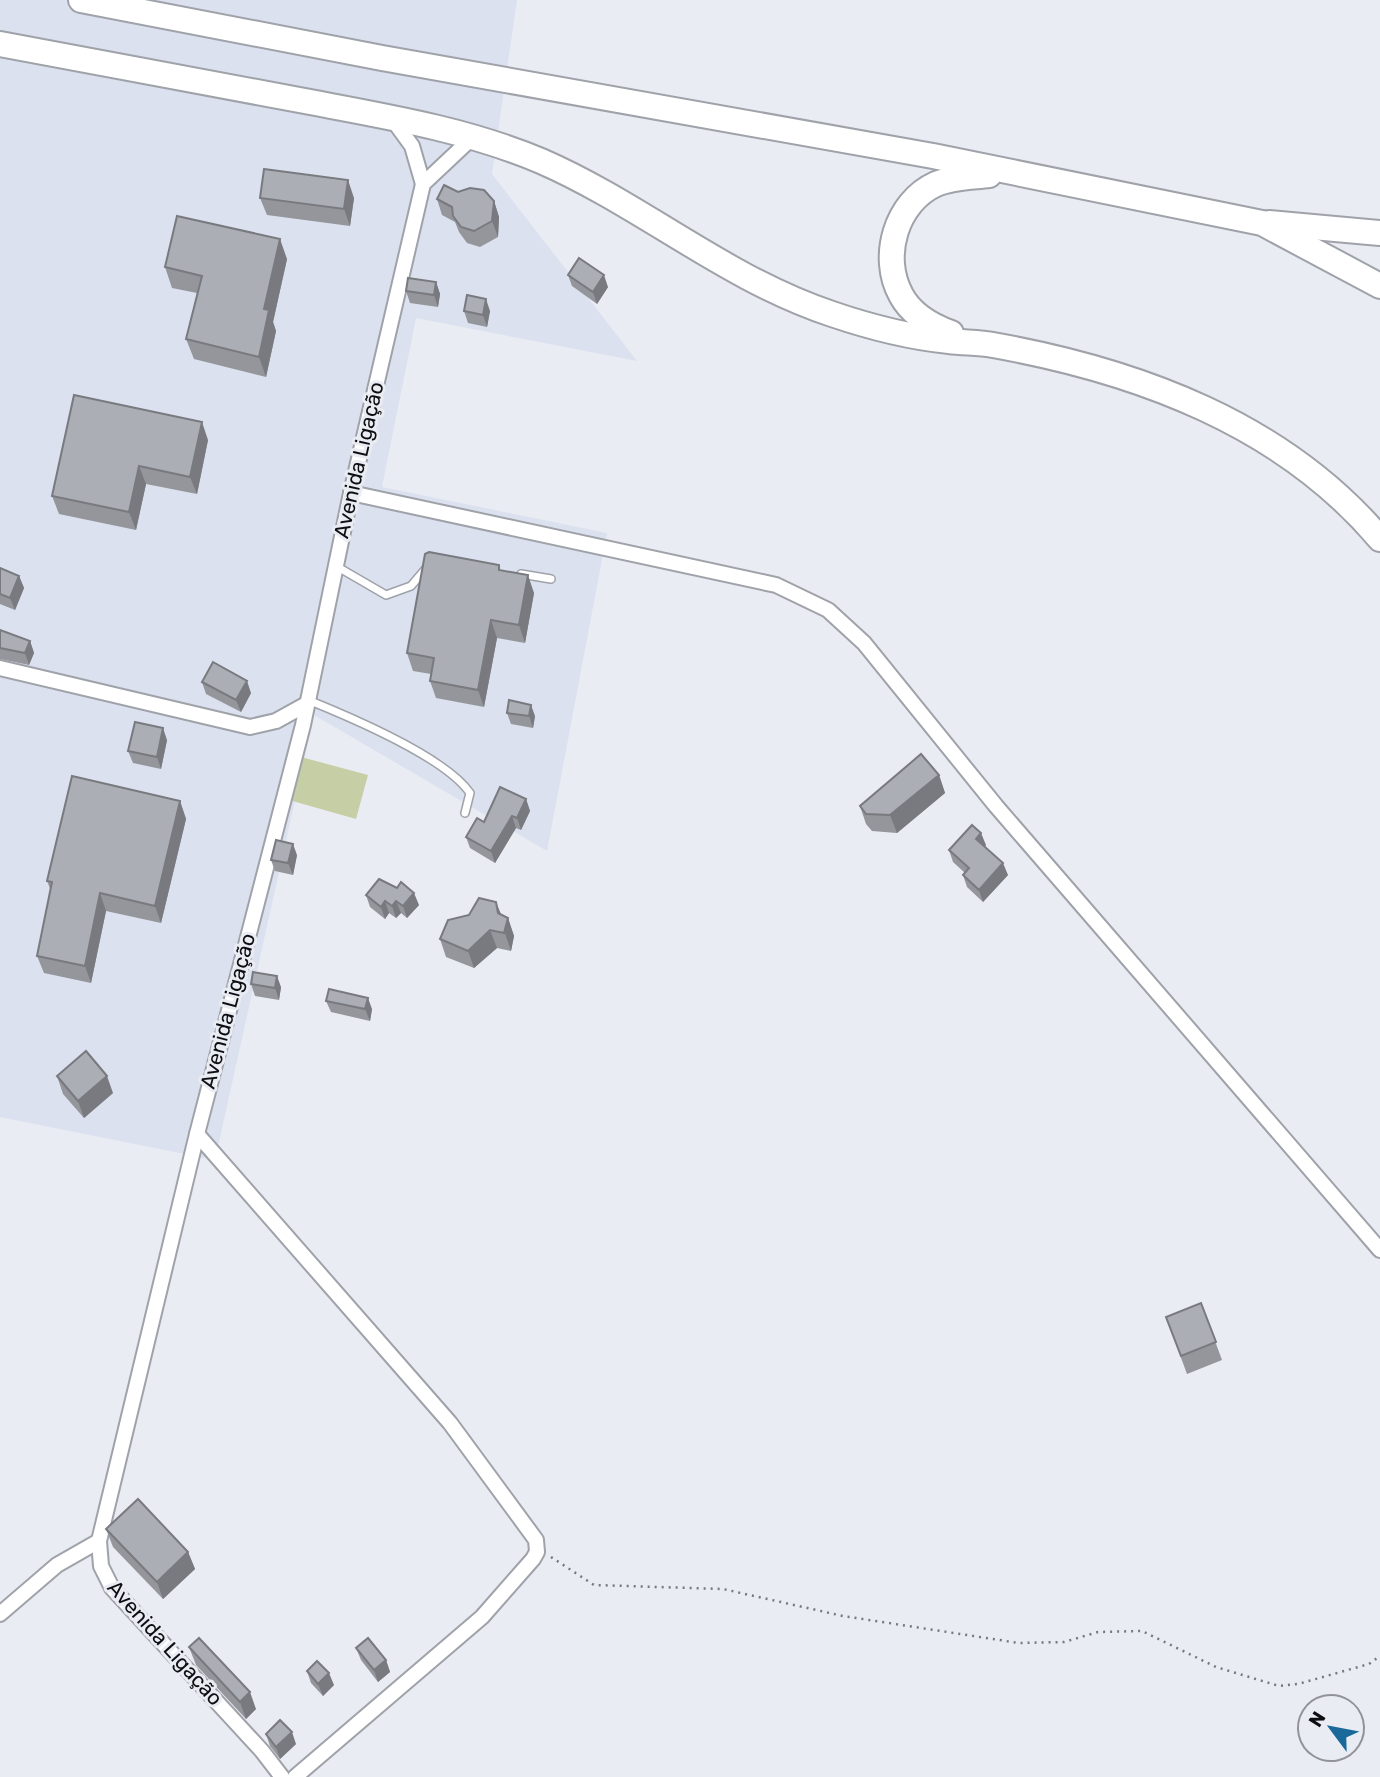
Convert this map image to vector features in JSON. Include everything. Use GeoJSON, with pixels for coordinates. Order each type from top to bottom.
{"type":"FeatureCollection","features":[{"type":"Feature","properties":{"kind":"highway"},"geometry":{"type":"LineString","coordinates":[[81,0],[382,58],[933,156],[1262,223],[1380,233]]}},
{"type":"Feature","properties":{"kind":"highway"},"geometry":{"type":"LineString","coordinates":[[0,44],[473,137],[542,162],[583,182],[731,270],[798,301],[891,331],[992,345]]}},
{"type":"Feature","properties":{"kind":"highway"},"geometry":{"type":"LineString","coordinates":[[1007,173],[936,184],[903,215],[892,247],[894,279],[901,296],[911,308],[926,322],[992,345],[1158,387],[1234,422],[1317,478],[1380,539]]}},
{"type":"Feature","properties":{"kind":"highway"},"geometry":{"type":"LineString","coordinates":[[1262,223],[1380,286]]}},
{"type":"Feature","properties":{"kind":"street"},"geometry":{"type":"LineString","coordinates":[[392,119],[412,146],[424,184],[473,137]]}},
{"type":"Feature","properties":{"kind":"street","name":"Avenida Ligação"},"geometry":{"type":"LineString","coordinates":[[282,1777],[262,1751],[112,1588],[101,1566],[99,1541],[197,1134],[306,702],[351,494],[424,184]]}},
{"type":"Feature","properties":{"kind":"street"},"geometry":{"type":"LineString","coordinates":[[351,494],[776,585],[828,610],[864,643],[996,806],[1380,1250]]}},
{"type":"Feature","properties":{"kind":"street"},"geometry":{"type":"LineString","coordinates":[[0,668],[250,727],[275,721],[306,702]]}},
{"type":"Feature","properties":{"kind":"street"},"geometry":{"type":"LineString","coordinates":[[197,1134],[450,1423],[533,1535],[537,1547],[533,1559],[482,1617],[295,1777]]}},
{"type":"Feature","properties":{"kind":"street"},"geometry":{"type":"LineString","coordinates":[[0,1614],[57,1565],[99,1541]]}},
{"type":"Feature","properties":{"kind":"lane"},"geometry":{"type":"LineString","coordinates":[[335,566],[386,595],[411,586],[426,568],[435,563]]}},
{"type":"Feature","properties":{"kind":"lane"},"geometry":{"type":"LineString","coordinates":[[510,572],[551,579]]}},
{"type":"Feature","properties":{"kind":"lane"},"geometry":{"type":"LineString","coordinates":[[306,702],[387,737],[442,767],[462,782],[470,793],[465,813]]}},
{"type":"Feature","properties":{"kind":"path"},"geometry":{"type":"LineString","coordinates":[[533,1559],[546,1554],[594,1585],[723,1589],[844,1616],[1019,1643],[1064,1642],[1098,1632],[1142,1631],[1216,1667],[1279,1686],[1369,1664],[1380,1656]]}},
{"type":"Feature","properties":{"kind":"shaded area"},"geometry":{"type":"Polygon","coordinates":[[[0,0],[517,0],[492,174],[637,361],[416,318],[382,487],[607,533],[547,851],[314,715],[215,1160],[0,1117],[0,0]]]}},
{"type":"Feature","properties":{"kind":"green space"},"geometry":{"type":"Polygon","coordinates":[[[301,757],[368,775],[356,819],[289,800],[301,757]]]}},
{"type":"Feature","properties":{"kind":"building"},"geometry":{"type":"Polygon","coordinates":[[[264,169],[348,180],[344,209],[260,198],[264,169]]]}},
{"type":"Feature","properties":{"kind":"building"},"geometry":{"type":"Polygon","coordinates":[[[444,185],[458,192],[470,188],[484,190],[494,201],[492,221],[474,231],[461,227],[453,216],[452,207],[437,199],[444,185]]]}},
{"type":"Feature","properties":{"kind":"building"},"geometry":{"type":"Polygon","coordinates":[[[177,216],[280,239],[264,309],[269,310],[259,357],[186,339],[202,276],[165,267],[177,216]]]}},
{"type":"Feature","properties":{"kind":"building"},"geometry":{"type":"Polygon","coordinates":[[[579,258],[604,275],[593,292],[568,275],[579,258]]]}},
{"type":"Feature","properties":{"kind":"building"},"geometry":{"type":"Polygon","coordinates":[[[408,278],[436,282],[434,295],[406,291],[408,278]]]}},
{"type":"Feature","properties":{"kind":"building"},"geometry":{"type":"Polygon","coordinates":[[[467,295],[486,299],[483,315],[464,311],[467,295]]]}},
{"type":"Feature","properties":{"kind":"building"},"geometry":{"type":"Polygon","coordinates":[[[74,395],[202,422],[190,477],[139,466],[129,512],[52,496],[74,395]]]}},
{"type":"Feature","properties":{"kind":"building"},"geometry":{"type":"Polygon","coordinates":[[[429,552],[499,565],[499,570],[528,575],[519,625],[491,620],[478,690],[430,681],[434,658],[407,653],[425,554],[429,552]]]}},
{"type":"Feature","properties":{"kind":"building"},"geometry":{"type":"Polygon","coordinates":[[[0,568],[19,576],[10,598],[0,594],[0,568]]]}},
{"type":"Feature","properties":{"kind":"building"},"geometry":{"type":"Polygon","coordinates":[[[0,630],[30,641],[25,653],[0,648],[0,630]]]}},
{"type":"Feature","properties":{"kind":"building"},"geometry":{"type":"Polygon","coordinates":[[[213,662],[247,681],[236,700],[202,682],[213,662]]]}},
{"type":"Feature","properties":{"kind":"building"},"geometry":{"type":"Polygon","coordinates":[[[509,700],[531,705],[529,716],[507,713],[509,700]]]}},
{"type":"Feature","properties":{"kind":"building"},"geometry":{"type":"Polygon","coordinates":[[[135,722],[163,728],[157,757],[128,751],[135,722]]]}},
{"type":"Feature","properties":{"kind":"building"},"geometry":{"type":"Polygon","coordinates":[[[921,754],[939,775],[890,815],[866,814],[860,806],[921,754]]]}},
{"type":"Feature","properties":{"kind":"building"},"geometry":{"type":"Polygon","coordinates":[[[72,776],[180,801],[155,906],[100,893],[85,966],[37,956],[52,882],[47,881],[72,776]]]}},
{"type":"Feature","properties":{"kind":"building"},"geometry":{"type":"Polygon","coordinates":[[[500,787],[526,799],[517,818],[512,816],[491,851],[466,837],[477,818],[484,822],[500,787]]]}},
{"type":"Feature","properties":{"kind":"building"},"geometry":{"type":"Polygon","coordinates":[[[972,825],[981,833],[976,839],[1003,863],[979,890],[963,875],[969,868],[949,850],[972,825]]]}},
{"type":"Feature","properties":{"kind":"building"},"geometry":{"type":"Polygon","coordinates":[[[276,840],[293,844],[288,863],[271,860],[276,840]]]}},
{"type":"Feature","properties":{"kind":"building"},"geometry":{"type":"Polygon","coordinates":[[[379,879],[397,888],[401,882],[414,893],[403,906],[396,901],[392,906],[385,901],[381,907],[366,895],[379,879]]]}},
{"type":"Feature","properties":{"kind":"building"},"geometry":{"type":"Polygon","coordinates":[[[479,898],[496,902],[498,913],[508,918],[504,933],[490,930],[468,951],[440,939],[448,920],[469,915],[479,898]]]}},
{"type":"Feature","properties":{"kind":"building"},"geometry":{"type":"Polygon","coordinates":[[[253,972],[277,976],[275,988],[251,984],[253,972]]]}},
{"type":"Feature","properties":{"kind":"building"},"geometry":{"type":"Polygon","coordinates":[[[329,989],[368,998],[365,1009],[326,1001],[329,989]]]}},
{"type":"Feature","properties":{"kind":"building"},"geometry":{"type":"Polygon","coordinates":[[[86,1051],[107,1076],[78,1101],[57,1076],[86,1051]]]}},
{"type":"Feature","properties":{"kind":"building"},"geometry":{"type":"Polygon","coordinates":[[[1201,1303],[1216,1342],[1181,1356],[1166,1317],[1201,1303]]]}},
{"type":"Feature","properties":{"kind":"building"},"geometry":{"type":"Polygon","coordinates":[[[138,1499],[188,1552],[157,1582],[106,1529],[138,1499]]]}},
{"type":"Feature","properties":{"kind":"building"},"geometry":{"type":"Polygon","coordinates":[[[199,1638],[250,1692],[240,1702],[189,1647],[199,1638]]]}},
{"type":"Feature","properties":{"kind":"building"},"geometry":{"type":"Polygon","coordinates":[[[368,1638],[386,1660],[374,1670],[356,1648],[368,1638]]]}},
{"type":"Feature","properties":{"kind":"building"},"geometry":{"type":"Polygon","coordinates":[[[317,1661],[329,1673],[318,1684],[307,1671],[317,1661]]]}},
{"type":"Feature","properties":{"kind":"building"},"geometry":{"type":"Polygon","coordinates":[[[280,1720],[292,1732],[276,1747],[266,1734],[280,1720]]]}}]}
